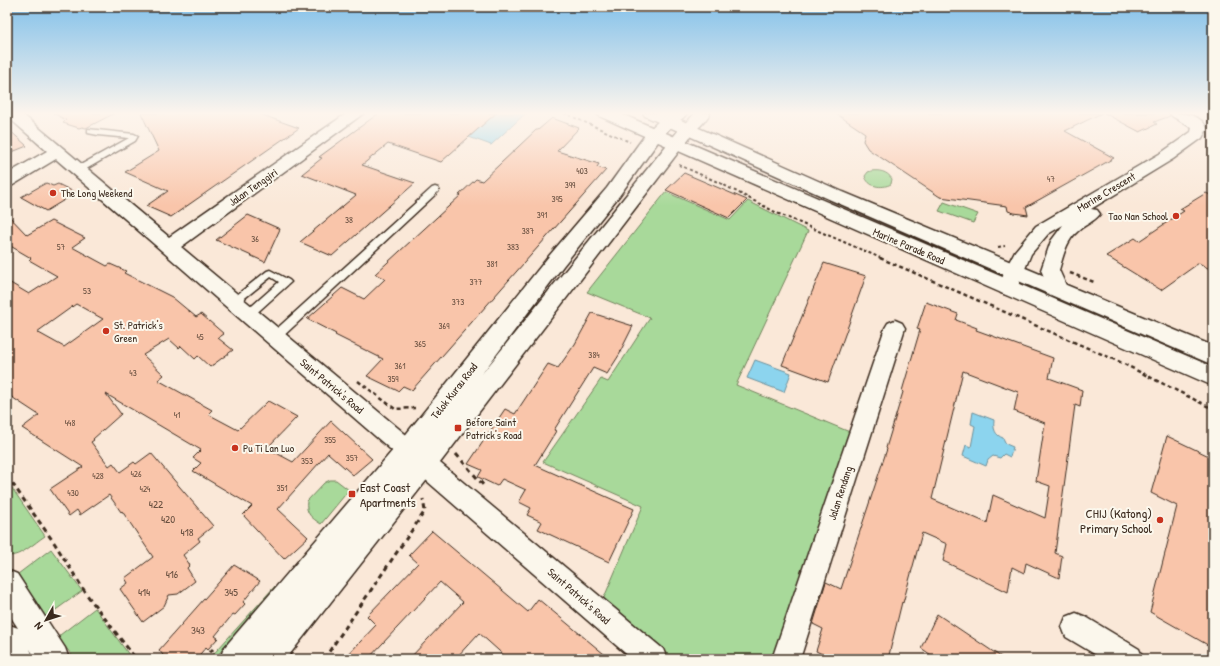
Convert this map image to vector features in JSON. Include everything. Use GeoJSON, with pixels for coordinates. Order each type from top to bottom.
{"type":"FeatureCollection","features":[{"type":"Feature","properties":{"kind":"street","name":"Saint Patrick's Road"},"geometry":{"type":"LineString","coordinates":[[49,144],[248,315],[461,494],[652,659]]}},
{"type":"Feature","properties":{"kind":"street","name":"Jalan Tenggiri"},"geometry":{"type":"LineString","coordinates":[[168,247],[313,144]]}},
{"type":"Feature","properties":{"kind":"street","name":"Telok Kurau Road"},"geometry":{"type":"LineString","coordinates":[[267,659],[416,457],[556,262],[613,192],[647,144]]}},
{"type":"Feature","properties":{"kind":"street","name":"Telok Kurau Road"},"geometry":{"type":"LineString","coordinates":[[235,659],[416,457],[666,144]]}},
{"type":"Feature","properties":{"kind":"street","name":"Marine Parade Road"},"geometry":{"type":"LineString","coordinates":[[690,144],[710,159],[1011,279],[1213,377]]}},
{"type":"Feature","properties":{"kind":"street","name":"Marine Crescent"},"geometry":{"type":"LineString","coordinates":[[1011,279],[1024,252],[1042,230],[1185,144]]}},
{"type":"Feature","properties":{"kind":"street","name":"Marine Crescent"},"geometry":{"type":"LineString","coordinates":[[1059,290],[1050,270],[1060,241],[1070,228],[1177,160],[1199,144]]}},
{"type":"Feature","properties":{"kind":"street"},"geometry":{"type":"LineString","coordinates":[[7,181],[58,152]]}},
{"type":"Feature","properties":{"kind":"street","name":"Marine Parade Road"},"geometry":{"type":"LineString","coordinates":[[1011,279],[1059,290],[1213,356]]}},
{"type":"Feature","properties":{"kind":"street","name":"Jalan Rendang"},"geometry":{"type":"LineString","coordinates":[[786,659],[895,328]]}},
{"type":"Feature","properties":{"kind":"street"},"geometry":{"type":"LineString","coordinates":[[7,584],[54,659]]}},
{"type":"Feature","properties":{"kind":"street"},"geometry":{"type":"LineString","coordinates":[[1076,627],[1129,659]]}},
{"type":"Feature","properties":{"kind":"street"},"geometry":{"type":"LineString","coordinates":[[7,639],[19,659]]}},
{"type":"Feature","properties":{"kind":"lane"},"geometry":{"type":"LineString","coordinates":[[78,170],[121,144]]}},
{"type":"Feature","properties":{"kind":"lane"},"geometry":{"type":"LineString","coordinates":[[275,337],[435,190]]}},
{"type":"Feature","properties":{"kind":"lane"},"geometry":{"type":"LineString","coordinates":[[233,302],[270,273],[286,282],[248,315]]}},
{"type":"Feature","properties":{"kind":"path"},"geometry":{"type":"LineString","coordinates":[[685,144],[720,183],[777,213],[1120,362],[1213,409]]}},
{"type":"Feature","properties":{"kind":"path"},"geometry":{"type":"LineString","coordinates":[[451,448],[472,474]]}},
{"type":"Feature","properties":{"kind":"path"},"geometry":{"type":"LineString","coordinates":[[7,476],[87,594],[136,659]]}},
{"type":"Feature","properties":{"kind":"green space"},"geometry":{"type":"Polygon","coordinates":[[[871,171],[880,171],[888,174],[892,179],[891,184],[880,187],[872,185],[865,176],[871,171]]]}},
{"type":"Feature","properties":{"kind":"green space"},"geometry":{"type":"Polygon","coordinates":[[[666,192],[730,220],[748,201],[808,231],[736,385],[857,435],[780,659],[655,659],[597,614],[643,506],[543,462],[601,379],[608,382],[650,318],[587,292],[666,192]]]}},
{"type":"Feature","properties":{"kind":"green space"},"geometry":{"type":"Polygon","coordinates":[[[944,202],[978,214],[973,223],[939,211],[944,202]]]}},
{"type":"Feature","properties":{"kind":"green space"},"geometry":{"type":"Polygon","coordinates":[[[330,480],[336,480],[349,490],[321,524],[312,518],[308,512],[307,501],[324,483],[330,480]]]}},
{"type":"Feature","properties":{"kind":"green space"},"geometry":{"type":"Polygon","coordinates":[[[7,481],[45,536],[27,549],[12,556],[7,556],[7,481]]]}},
{"type":"Feature","properties":{"kind":"green space"},"geometry":{"type":"Polygon","coordinates":[[[51,549],[82,591],[46,617],[18,574],[51,549]]]}},
{"type":"Feature","properties":{"kind":"green space"},"geometry":{"type":"Polygon","coordinates":[[[275,586],[275,591],[214,659],[209,659],[275,586]]]}},
{"type":"Feature","properties":{"kind":"green space"},"geometry":{"type":"Polygon","coordinates":[[[95,608],[132,659],[75,659],[59,639],[60,635],[95,608]]]}},
{"type":"Feature","properties":{"kind":"water"},"geometry":{"type":"Polygon","coordinates":[[[755,360],[791,373],[784,392],[747,378],[755,360]]]}},
{"type":"Feature","properties":{"kind":"water"},"geometry":{"type":"Polygon","coordinates":[[[973,412],[994,420],[994,429],[996,433],[1003,438],[1006,444],[1013,447],[1010,457],[1004,454],[1000,458],[993,456],[988,460],[986,466],[963,456],[966,445],[971,447],[975,426],[971,424],[973,412]]]}},
{"type":"Feature","properties":{"kind":"building"},"geometry":{"type":"Polygon","coordinates":[[[7,144],[25,144],[27,146],[7,154],[7,144]]]}},
{"type":"Feature","properties":{"kind":"building"},"geometry":{"type":"Polygon","coordinates":[[[156,144],[276,144],[171,217],[146,206],[168,191],[125,172],[159,151],[156,144]]]}},
{"type":"Feature","properties":{"kind":"building"},"geometry":{"type":"Polygon","coordinates":[[[337,144],[388,144],[362,165],[415,183],[332,256],[300,242],[356,195],[302,174],[322,158],[319,157],[337,144]]]}},
{"type":"Feature","properties":{"kind":"building"},"geometry":{"type":"Polygon","coordinates":[[[388,144],[461,144],[441,162],[388,144]]]}},
{"type":"Feature","properties":{"kind":"building"},"geometry":{"type":"Polygon","coordinates":[[[521,144],[564,144],[557,151],[599,164],[597,167],[606,170],[412,390],[403,386],[398,391],[367,376],[383,359],[307,319],[342,288],[364,299],[385,279],[375,274],[461,195],[459,195],[476,179],[482,181],[521,144]]]}},
{"type":"Feature","properties":{"kind":"building"},"geometry":{"type":"Polygon","coordinates":[[[865,144],[1089,144],[1114,158],[1026,207],[1028,215],[1008,211],[1007,206],[940,197],[868,149],[865,144]]]}},
{"type":"Feature","properties":{"kind":"building"},"geometry":{"type":"Polygon","coordinates":[[[684,173],[747,200],[729,218],[666,190],[684,173]]]}},
{"type":"Feature","properties":{"kind":"building"},"geometry":{"type":"Polygon","coordinates":[[[46,183],[53,186],[58,184],[76,193],[46,211],[21,197],[46,183]]]}},
{"type":"Feature","properties":{"kind":"building","name":"Tao Nan School"},"geometry":{"type":"Polygon","coordinates":[[[1206,193],[1213,196],[1213,271],[1199,263],[1161,290],[1106,256],[1135,238],[1139,241],[1184,211],[1180,209],[1206,193]]]}},
{"type":"Feature","properties":{"kind":"building"},"geometry":{"type":"Polygon","coordinates":[[[7,214],[27,235],[51,221],[85,238],[72,247],[107,266],[110,264],[126,271],[124,273],[172,297],[196,317],[201,314],[224,334],[218,338],[233,350],[210,367],[198,356],[195,359],[181,346],[179,348],[169,339],[143,355],[164,375],[158,380],[212,410],[208,414],[238,430],[268,401],[297,417],[267,448],[293,462],[331,421],[372,459],[353,475],[328,453],[278,509],[308,537],[284,559],[243,515],[252,506],[193,471],[201,463],[193,458],[201,450],[106,394],[121,414],[91,442],[109,466],[113,463],[120,472],[134,462],[136,464],[151,453],[213,526],[198,538],[200,541],[183,555],[190,565],[187,568],[195,581],[178,594],[169,595],[164,606],[143,622],[120,589],[128,583],[125,578],[153,557],[122,511],[121,512],[109,495],[80,515],[77,510],[69,516],[50,489],[83,467],[22,428],[39,415],[7,394],[7,281],[29,294],[57,276],[29,260],[31,258],[7,244],[7,214]],[[76,304],[37,332],[64,347],[103,319],[76,304]]]}},
{"type":"Feature","properties":{"kind":"building"},"geometry":{"type":"Polygon","coordinates":[[[248,215],[280,229],[265,262],[216,240],[248,215]]]}},
{"type":"Feature","properties":{"kind":"building"},"geometry":{"type":"Polygon","coordinates":[[[824,263],[866,276],[828,382],[782,365],[824,263]]]}},
{"type":"Feature","properties":{"kind":"building"},"geometry":{"type":"Polygon","coordinates":[[[926,302],[958,314],[956,320],[977,328],[976,330],[1053,358],[1049,378],[1082,390],[1080,407],[1075,405],[1055,553],[1062,556],[1059,578],[1026,563],[1024,573],[1012,567],[1008,592],[943,561],[947,544],[922,533],[903,603],[902,602],[888,659],[832,659],[816,651],[823,629],[813,624],[826,582],[841,589],[887,449],[886,448],[920,330],[917,329],[926,302]],[[963,371],[932,499],[987,523],[993,495],[1045,518],[1050,486],[1036,481],[1045,423],[1014,411],[1018,392],[963,371]]]}},
{"type":"Feature","properties":{"kind":"building"},"geometry":{"type":"Polygon","coordinates":[[[592,313],[633,326],[621,352],[607,374],[593,368],[554,430],[556,431],[535,465],[634,509],[609,562],[538,529],[542,522],[527,515],[531,508],[519,502],[526,490],[502,479],[497,486],[478,477],[482,470],[468,464],[505,409],[515,414],[548,364],[558,368],[575,344],[592,313]]]}},
{"type":"Feature","properties":{"kind":"building"},"geometry":{"type":"Polygon","coordinates":[[[1167,436],[1213,458],[1213,648],[1150,612],[1177,506],[1151,493],[1167,436]]]}},
{"type":"Feature","properties":{"kind":"building"},"geometry":{"type":"Polygon","coordinates":[[[432,531],[528,612],[538,599],[610,659],[508,659],[479,633],[455,659],[409,659],[463,602],[440,582],[368,659],[344,659],[376,625],[367,616],[418,563],[409,555],[432,531]]]}},
{"type":"Feature","properties":{"kind":"building"},"geometry":{"type":"Polygon","coordinates":[[[234,565],[260,581],[243,602],[245,604],[235,615],[233,614],[215,636],[218,638],[208,649],[206,647],[196,659],[166,659],[159,650],[234,565]]]}},
{"type":"Feature","properties":{"kind":"building"},"geometry":{"type":"Polygon","coordinates":[[[937,614],[1004,659],[937,659],[921,648],[937,614]]]}},
{"type":"Feature","properties":{"kind":"place","name":"The Long Weekend"},"geometry":{"type":"Point","coordinates":[53,193]}},
{"type":"Feature","properties":{"kind":"place","name":"Tao Nan School"},"geometry":{"type":"Point","coordinates":[1176,216]}},
{"type":"Feature","properties":{"kind":"place","name":"St. Patrick's Green"},"geometry":{"type":"Point","coordinates":[106,331]}},
{"type":"Feature","properties":{"kind":"place","name":"Before Saint Patrick's Road"},"geometry":{"type":"Point","coordinates":[458,428]}},
{"type":"Feature","properties":{"kind":"place","name":"Pu Ti Lan Luo"},"geometry":{"type":"Point","coordinates":[235,448]}},
{"type":"Feature","properties":{"kind":"place","name":"East Coast Apartments"},"geometry":{"type":"Point","coordinates":[352,494]}},
{"type":"Feature","properties":{"kind":"place","name":"CHIJ (Katong) Primary School"},"geometry":{"type":"Point","coordinates":[1160,520]}}]}
